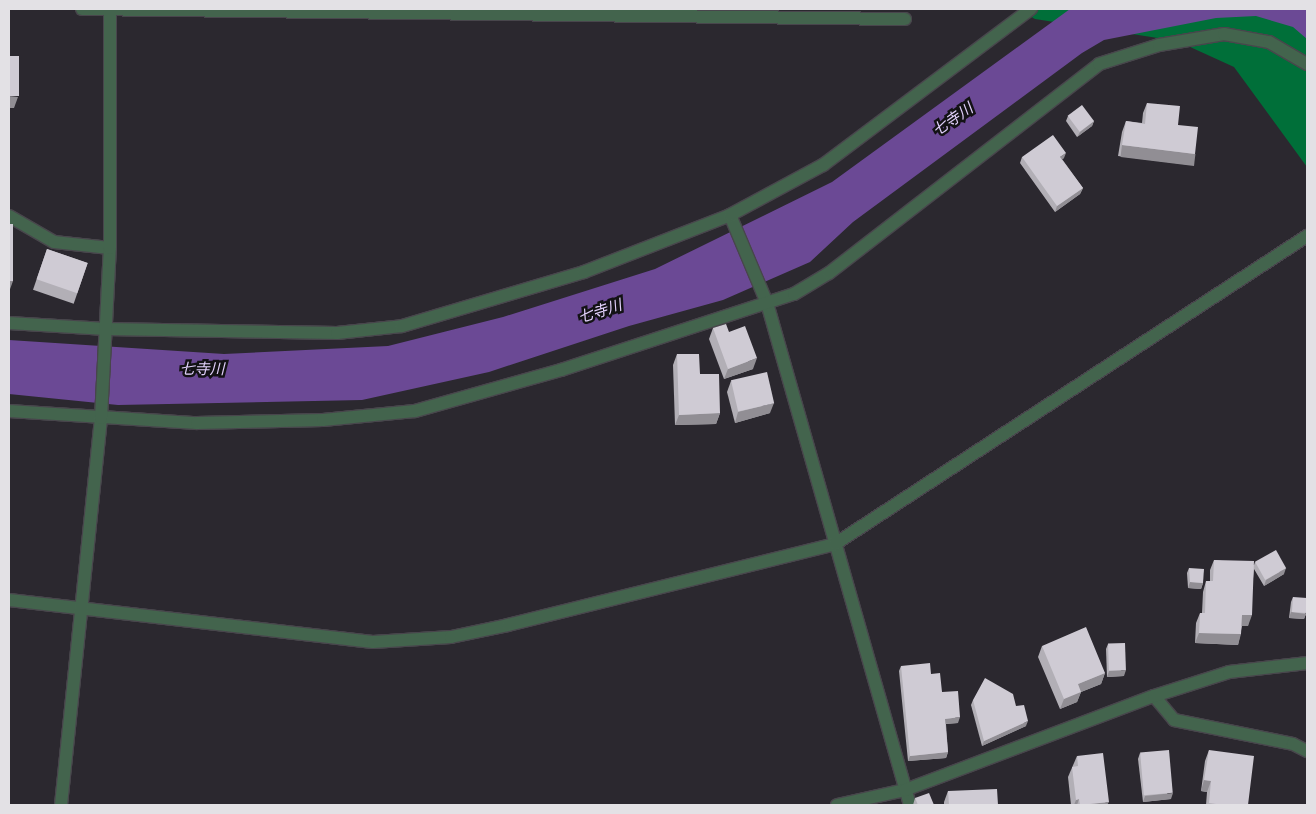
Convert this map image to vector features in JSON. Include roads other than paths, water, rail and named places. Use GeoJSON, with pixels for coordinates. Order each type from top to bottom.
{"type":"FeatureCollection","features":[{"type":"Feature","properties":{"kind":"street"},"geometry":{"type":"LineString","coordinates":[[82,9],[905,19]]}},
{"type":"Feature","properties":{"kind":"street"},"geometry":{"type":"LineString","coordinates":[[61,805],[101,418],[110,248],[110,9]]}},
{"type":"Feature","properties":{"kind":"street"},"geometry":{"type":"LineString","coordinates":[[9,323],[106,329],[337,333],[402,326],[584,272],[730,215],[823,165],[1030,9]]}},
{"type":"Feature","properties":{"kind":"street"},"geometry":{"type":"LineString","coordinates":[[9,411],[197,423],[323,420],[415,410],[561,370],[794,294],[829,273],[1100,64],[1159,45],[1224,34],[1269,42],[1307,64]]}},
{"type":"Feature","properties":{"kind":"street"},"geometry":{"type":"LineString","coordinates":[[730,215],[738,229],[767,303],[910,805]]}},
{"type":"Feature","properties":{"kind":"street"},"geometry":{"type":"LineString","coordinates":[[9,216],[54,242],[110,248]]}},
{"type":"Feature","properties":{"kind":"street"},"geometry":{"type":"LineString","coordinates":[[9,600],[373,642],[451,636],[835,544],[1307,236]]}},
{"type":"Feature","properties":{"kind":"street"},"geometry":{"type":"LineString","coordinates":[[837,805],[905,790],[1154,696],[1229,672],[1307,663]]}},
{"type":"Feature","properties":{"kind":"street"},"geometry":{"type":"LineString","coordinates":[[1154,696],[1174,720],[1293,744],[1307,751]]}},
{"type":"Feature","properties":{"kind":"water","name":"七寺川"},"geometry":{"type":"Polygon","coordinates":[[[1070,9],[1307,9],[1307,39],[1293,27],[1256,16],[1216,18],[1104,40],[1082,53],[853,222],[810,262],[723,300],[629,326],[489,372],[362,400],[118,405],[9,394],[9,340],[224,354],[388,346],[503,317],[655,269],[832,182],[1070,9]]]}}]}
